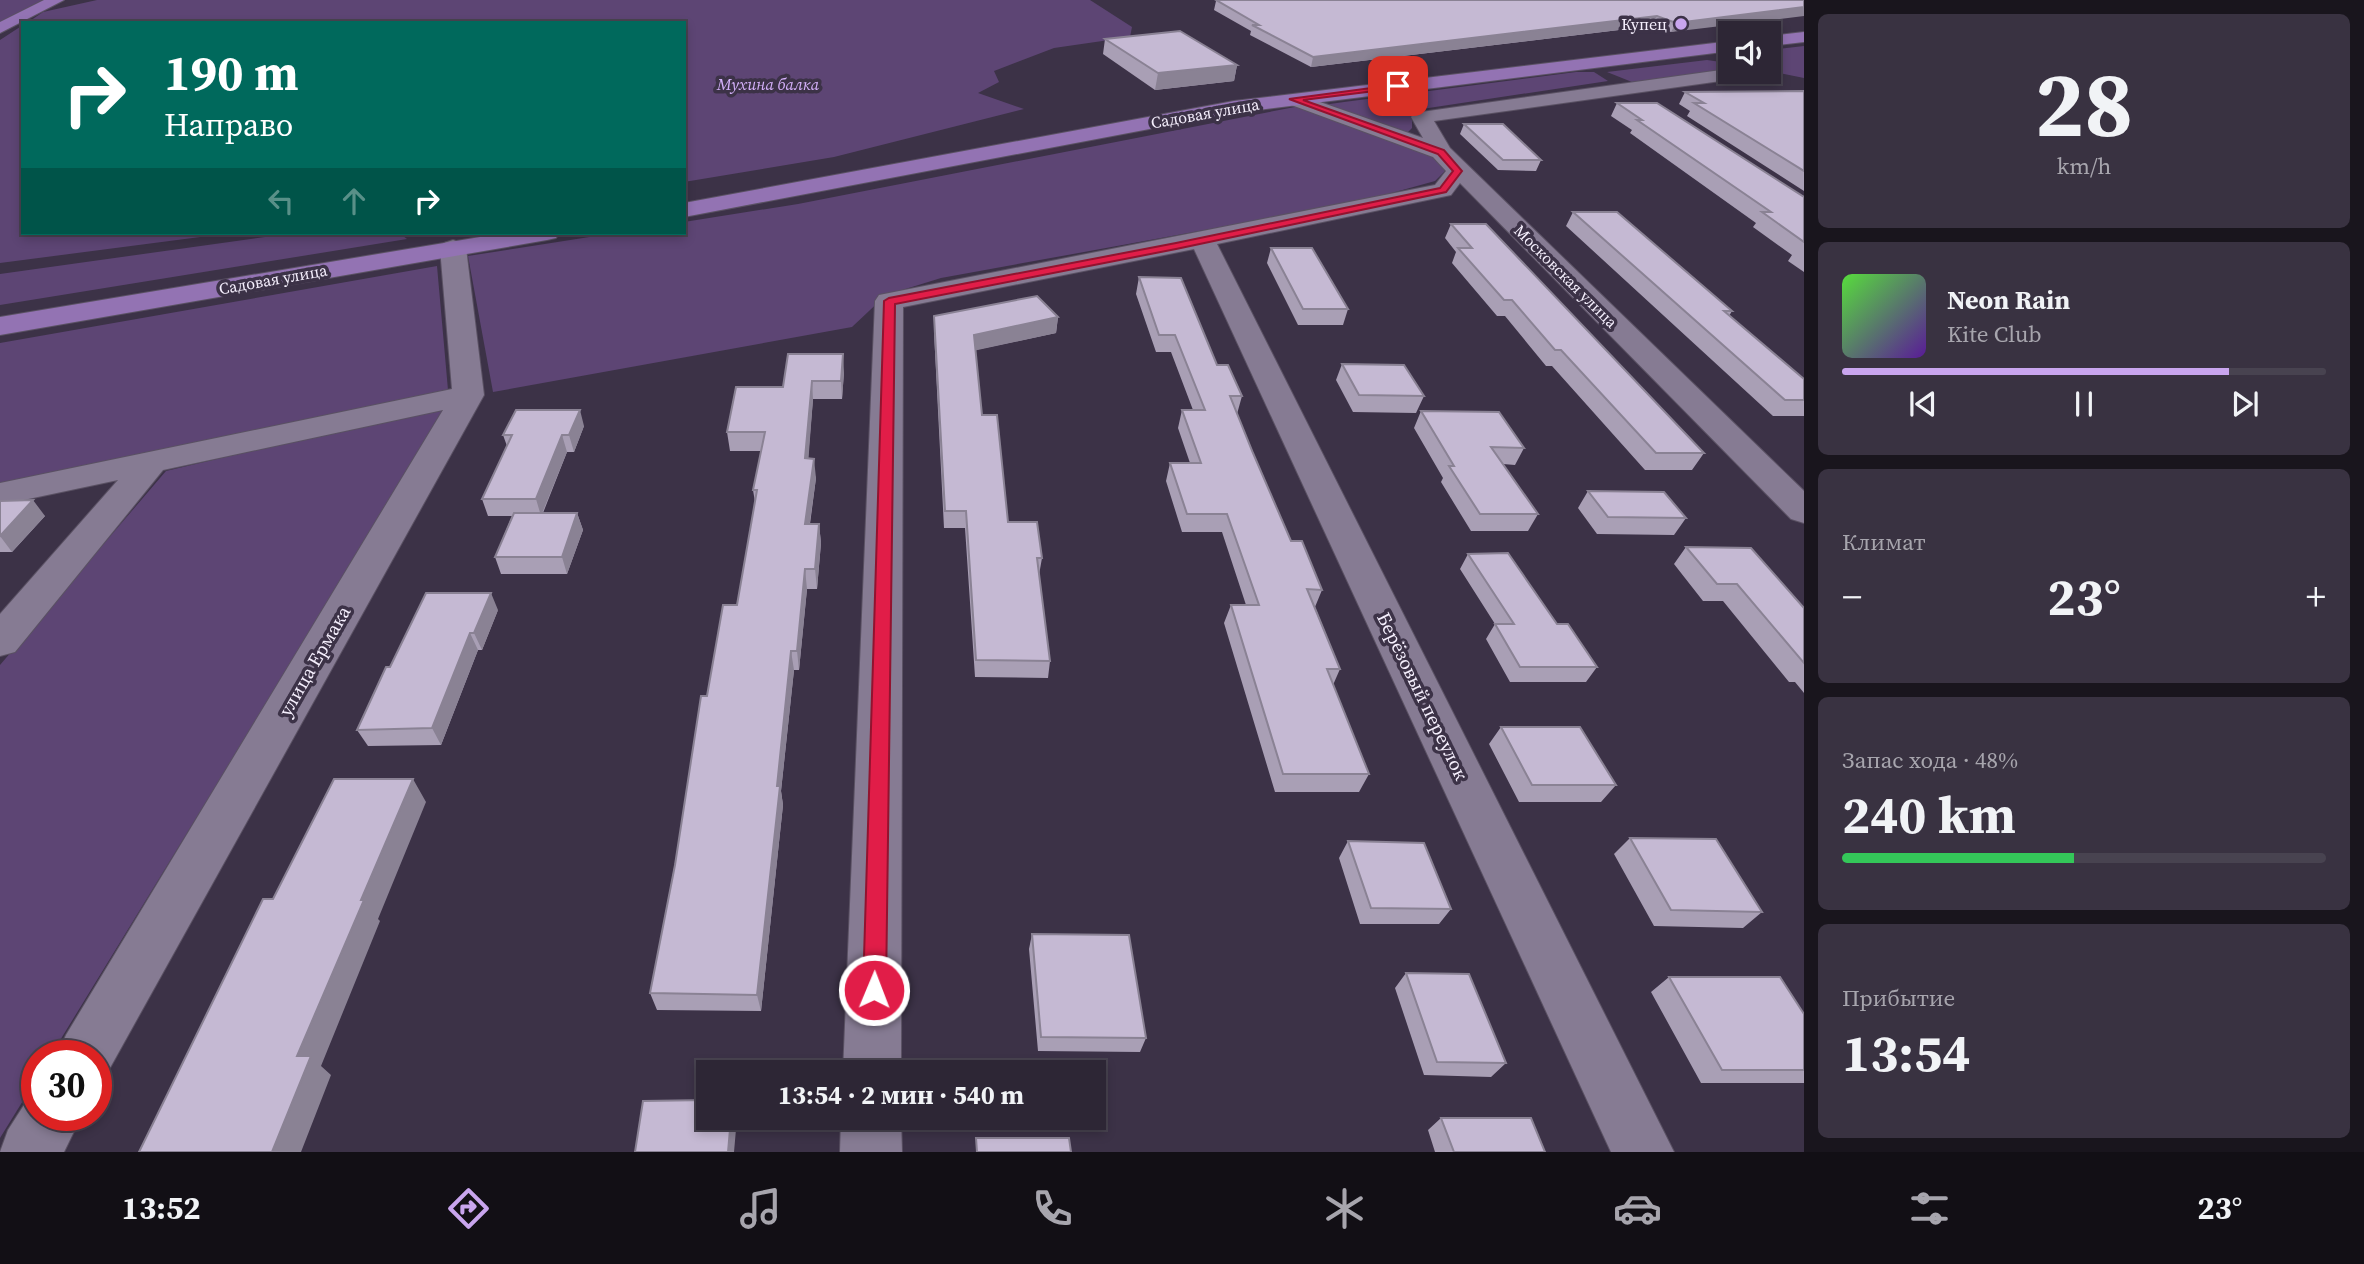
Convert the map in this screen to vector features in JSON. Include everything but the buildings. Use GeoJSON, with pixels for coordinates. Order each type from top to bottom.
{"type":"FeatureCollection","features":[{"type":"Feature","properties":{"kind":"main road"},"geometry":{"type":"LineString","coordinates":[[0,28],[56,0]]}},
{"type":"Feature","properties":{"kind":"main road"},"geometry":{"type":"LineString","coordinates":[[1781,40],[1804,37]]}},
{"type":"Feature","properties":{"kind":"main road","name":"Садовая улица"},"geometry":{"type":"LineString","coordinates":[[686,210],[1164,119],[1293,99],[1718,48]]}},
{"type":"Feature","properties":{"kind":"main road","name":"Садовая улица"},"geometry":{"type":"LineString","coordinates":[[0,326],[534,235]]}},
{"type":"Feature","properties":{"kind":"street"},"geometry":{"type":"LineString","coordinates":[[1582,64],[1626,86],[1648,101]]}},
{"type":"Feature","properties":{"kind":"street"},"geometry":{"type":"LineString","coordinates":[[873,1060],[889,301],[1443,190],[1458,171],[1441,152],[1421,117],[1532,103],[1626,86],[1718,76]]}},
{"type":"Feature","properties":{"kind":"street","name":"Московская улица"},"geometry":{"type":"LineString","coordinates":[[1293,99],[1441,152],[1804,511]]}},
{"type":"Feature","properties":{"kind":"street","name":"Берёзовый переулок"},"geometry":{"type":"LineString","coordinates":[[1202,240],[1643,1152]]}},
{"type":"Feature","properties":{"kind":"street"},"geometry":{"type":"LineString","coordinates":[[0,494],[468,394],[453,248]]}},
{"type":"Feature","properties":{"kind":"street","name":"улица Ермака"},"geometry":{"type":"LineString","coordinates":[[95,1040],[468,394]]}},
{"type":"Feature","properties":{"kind":"street"},"geometry":{"type":"LineString","coordinates":[[0,641],[150,464]]}},
{"type":"Feature","properties":{"kind":"street"},"geometry":{"type":"LineString","coordinates":[[871,1152],[872,1130]]}},
{"type":"Feature","properties":{"kind":"street"},"geometry":{"type":"LineString","coordinates":[[30,1152],[42,1131]]}},
{"type":"Feature","properties":{"kind":"green space"},"geometry":{"type":"Polygon","coordinates":[[[0,0],[48,0],[0,25],[0,0]]]}},
{"type":"Feature","properties":{"kind":"green space","name":"Мухина балка"},"geometry":{"type":"Polygon","coordinates":[[[97,0],[1090,0],[1132,27],[1130,37],[1054,48],[994,71],[999,82],[978,93],[1024,109],[834,157],[686,182],[686,21],[30,21],[43,12],[97,0]]]}},
{"type":"Feature","properties":{"kind":"green space"},"geometry":{"type":"Polygon","coordinates":[[[21,26],[21,235],[216,235],[0,263],[0,40],[21,26]]]}},
{"type":"Feature","properties":{"kind":"green space"},"geometry":{"type":"Polygon","coordinates":[[[1804,46],[1804,78],[1781,73],[1781,49],[1804,46]]]}},
{"type":"Feature","properties":{"kind":"green space"},"geometry":{"type":"Polygon","coordinates":[[[1707,60],[1718,62],[1718,71],[1632,82],[1607,72],[1707,60]]]}},
{"type":"Feature","properties":{"kind":"green space"},"geometry":{"type":"Polygon","coordinates":[[[1576,72],[1594,72],[1608,81],[1422,109],[1412,118],[1412,128],[1406,134],[1325,109],[1330,104],[1576,72]]]}},
{"type":"Feature","properties":{"kind":"green space"},"geometry":{"type":"Polygon","coordinates":[[[1300,106],[1437,156],[1445,171],[1435,181],[1359,202],[941,278],[886,295],[852,327],[493,392],[468,256],[602,235],[686,235],[686,222],[798,204],[1300,106]]]}},
{"type":"Feature","properties":{"kind":"green space"},"geometry":{"type":"Polygon","coordinates":[[[402,235],[407,239],[0,305],[0,274],[265,237],[402,235]]]}},
{"type":"Feature","properties":{"kind":"green space"},"geometry":{"type":"Polygon","coordinates":[[[437,266],[448,390],[0,486],[0,343],[437,266]]]}},
{"type":"Feature","properties":{"kind":"green space"},"geometry":{"type":"Polygon","coordinates":[[[450,404],[60,1040],[21,1040],[21,1104],[0,1138],[0,665],[166,471],[450,404]]]}},
{"type":"Feature","properties":{"kind":"place","name":"Купец"},"geometry":{"type":"Point","coordinates":[1681,24]}},
{"type":"Feature","properties":{"kind":"route"},"geometry":{"type":"LineString","coordinates":[[874,990],[889,301],[1176,246],[1443,190],[1458,171],[1441,152],[1293,99],[1398,86]]}}]}
